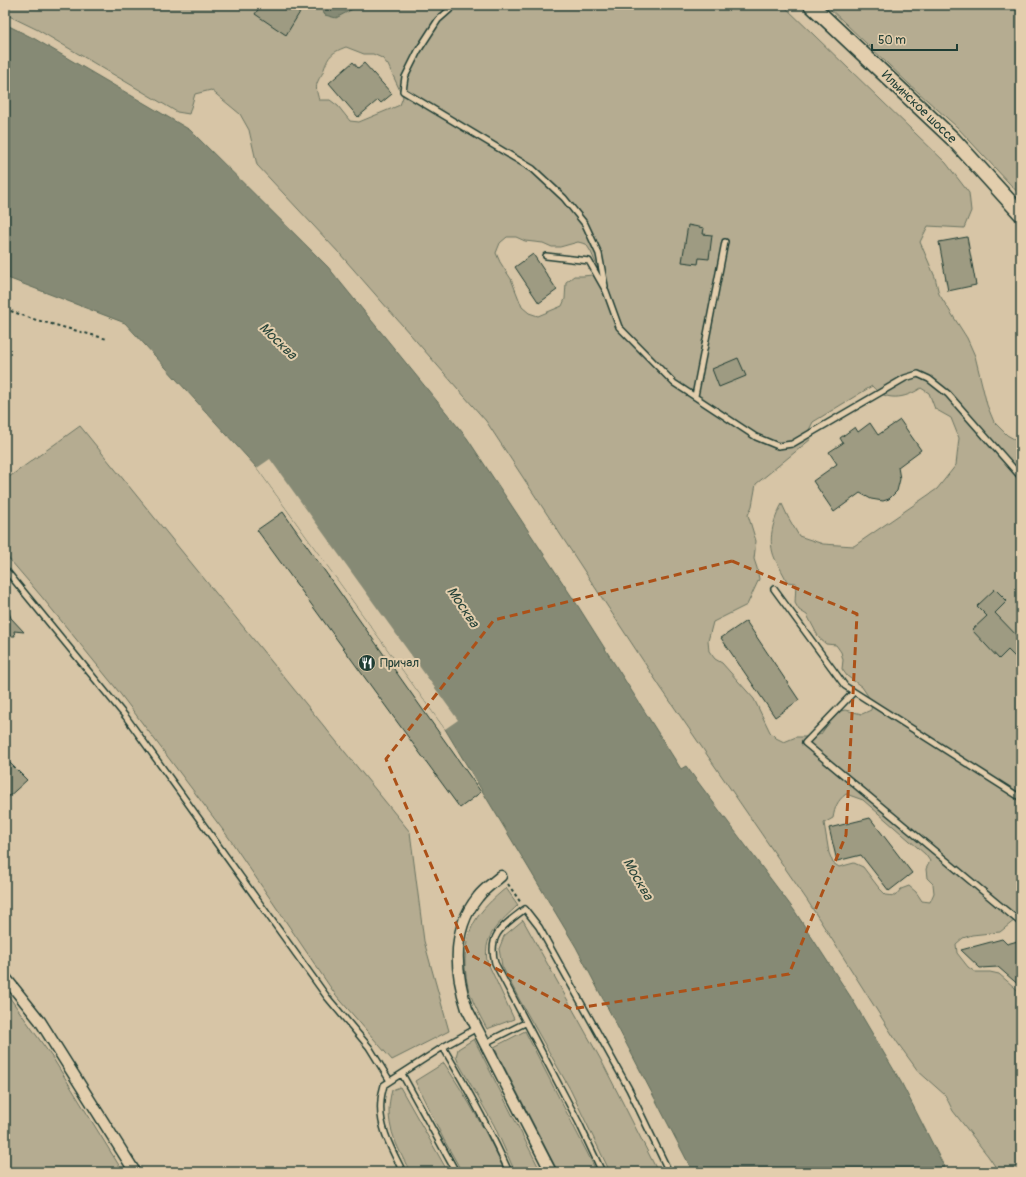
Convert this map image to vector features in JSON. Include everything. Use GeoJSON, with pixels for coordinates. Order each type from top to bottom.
{"type":"FeatureCollection","features":[{"type":"Feature","properties":{"kind":"main road","name":"Ильинское шоссе"},"geometry":{"type":"LineString","coordinates":[[811,5],[953,140],[1021,214]]}},
{"type":"Feature","properties":{"kind":"street"},"geometry":{"type":"LineString","coordinates":[[501,876],[478,896],[461,928],[458,944],[458,971],[467,1009],[550,1172]]}},
{"type":"Feature","properties":{"kind":"street"},"geometry":{"type":"LineString","coordinates":[[5,977],[40,1021],[135,1172]]}},
{"type":"Feature","properties":{"kind":"lane"},"geometry":{"type":"LineString","coordinates":[[455,5],[438,20],[418,51],[405,77],[403,91],[533,169],[564,198],[585,224],[599,254],[606,291],[619,327],[674,383],[756,437],[778,446],[792,444],[905,378],[918,374],[948,394],[1021,477]]}},
{"type":"Feature","properties":{"kind":"lane"},"geometry":{"type":"LineString","coordinates":[[695,396],[725,242]]}},
{"type":"Feature","properties":{"kind":"lane"},"geometry":{"type":"LineString","coordinates":[[546,256],[588,261],[606,291]]}},
{"type":"Feature","properties":{"kind":"lane"},"geometry":{"type":"LineString","coordinates":[[5,569],[126,717],[327,997],[369,1047],[390,1081]]}},
{"type":"Feature","properties":{"kind":"lane"},"geometry":{"type":"LineString","coordinates":[[774,589],[845,686],[1021,798]]}},
{"type":"Feature","properties":{"kind":"lane"},"geometry":{"type":"LineString","coordinates":[[854,692],[804,743],[1021,923]]}},
{"type":"Feature","properties":{"kind":"lane"},"geometry":{"type":"LineString","coordinates":[[602,1172],[579,1123],[495,964],[493,953],[494,943],[499,930],[525,909],[539,927],[629,1089],[669,1172]]}},
{"type":"Feature","properties":{"kind":"lane"},"geometry":{"type":"LineString","coordinates":[[485,1043],[525,1022]]}},
{"type":"Feature","properties":{"kind":"lane"},"geometry":{"type":"LineString","coordinates":[[403,1172],[388,1143],[381,1120],[381,1101],[384,1085],[443,1047],[477,1028]]}},
{"type":"Feature","properties":{"kind":"lane"},"geometry":{"type":"LineString","coordinates":[[443,1047],[482,1117],[509,1172]]}},
{"type":"Feature","properties":{"kind":"lane"},"geometry":{"type":"LineString","coordinates":[[402,1074],[456,1172]]}},
{"type":"Feature","properties":{"kind":"path"},"geometry":{"type":"LineString","coordinates":[[5,309],[33,319],[107,339]]}},
{"type":"Feature","properties":{"kind":"path"},"geometry":{"type":"LineString","coordinates":[[501,876],[525,909]]}},
{"type":"Feature","properties":{"kind":"highlighted area"},"geometry":{"type":"Polygon","coordinates":[[[732,561],[857,614],[846,835],[789,974],[572,1009],[469,954],[386,759],[494,620],[732,561]]]}},
{"type":"Feature","properties":{"kind":"shaded area"},"geometry":{"type":"Polygon","coordinates":[[[5,5],[319,5],[325,15],[351,9],[360,5],[783,5],[946,163],[969,193],[971,211],[964,228],[928,226],[920,242],[935,277],[939,294],[967,338],[975,356],[987,405],[994,422],[1007,435],[1021,443],[1021,919],[1015,920],[1000,932],[972,935],[963,938],[956,944],[957,953],[968,967],[975,972],[990,972],[999,974],[1021,993],[1021,1172],[999,1172],[953,1111],[945,1095],[918,1071],[897,1042],[807,900],[661,688],[486,421],[340,254],[257,165],[249,130],[240,114],[211,90],[195,94],[189,114],[177,112],[38,30],[5,14],[5,5]],[[346,47],[330,56],[323,73],[318,80],[316,88],[319,100],[330,100],[338,106],[350,121],[359,122],[400,105],[403,97],[388,65],[382,58],[373,54],[364,54],[346,47]],[[507,237],[500,243],[496,253],[511,279],[522,307],[529,313],[538,316],[562,306],[565,299],[566,282],[574,276],[592,275],[598,268],[586,244],[578,242],[560,247],[552,247],[543,243],[525,241],[516,237],[507,237]],[[872,386],[813,422],[809,430],[811,439],[756,484],[752,506],[748,515],[756,541],[754,559],[759,579],[747,605],[713,622],[708,641],[709,651],[715,659],[722,663],[754,699],[770,732],[776,738],[784,742],[796,737],[813,737],[821,734],[836,712],[845,710],[862,714],[871,710],[872,702],[862,687],[847,676],[842,669],[843,660],[841,652],[836,645],[826,644],[819,638],[807,615],[799,610],[795,603],[796,583],[787,582],[775,559],[771,545],[771,538],[776,517],[782,504],[799,536],[823,544],[854,546],[937,489],[956,465],[959,438],[951,418],[935,409],[929,393],[921,388],[908,395],[889,397],[883,395],[872,386]],[[846,794],[840,799],[833,818],[824,823],[829,853],[833,863],[839,867],[854,863],[863,867],[886,895],[895,896],[901,889],[909,886],[916,892],[922,901],[930,902],[934,893],[933,884],[927,878],[926,869],[930,861],[925,854],[863,800],[846,794]]]}},
{"type":"Feature","properties":{"kind":"shaded area"},"geometry":{"type":"Polygon","coordinates":[[[826,5],[1021,5],[1021,196],[957,127],[909,84],[826,5]]]}},
{"type":"Feature","properties":{"kind":"shaded area"},"geometry":{"type":"Polygon","coordinates":[[[80,426],[410,832],[424,941],[449,1031],[392,1060],[335,994],[229,838],[115,687],[5,554],[5,480],[80,426]]]}},
{"type":"Feature","properties":{"kind":"shaded area"},"geometry":{"type":"Polygon","coordinates":[[[506,888],[518,905],[495,929],[491,935],[486,951],[487,961],[514,1019],[487,1029],[476,1008],[469,989],[465,966],[465,953],[470,931],[480,913],[506,888]]]}},
{"type":"Feature","properties":{"kind":"shaded area"},"geometry":{"type":"Polygon","coordinates":[[[523,920],[601,1060],[658,1172],[610,1172],[570,1089],[502,966],[499,949],[504,936],[523,920]]]}},
{"type":"Feature","properties":{"kind":"shaded area"},"geometry":{"type":"Polygon","coordinates":[[[5,991],[54,1060],[120,1167],[112,1172],[5,1172],[5,991]]]}},
{"type":"Feature","properties":{"kind":"shaded area"},"geometry":{"type":"Polygon","coordinates":[[[525,1031],[597,1172],[558,1172],[494,1047],[525,1031]]]}},
{"type":"Feature","properties":{"kind":"shaded area"},"geometry":{"type":"Polygon","coordinates":[[[474,1039],[541,1172],[515,1172],[494,1125],[459,1064],[456,1057],[458,1049],[474,1039]]]}},
{"type":"Feature","properties":{"kind":"shaded area"},"geometry":{"type":"Polygon","coordinates":[[[444,1063],[477,1116],[505,1172],[462,1172],[444,1140],[415,1081],[444,1063]]]}},
{"type":"Feature","properties":{"kind":"shaded area"},"geometry":{"type":"Polygon","coordinates":[[[400,1087],[448,1172],[410,1172],[392,1133],[390,1123],[389,1113],[392,1090],[400,1087]]]}},
{"type":"Feature","properties":{"kind":"water"},"geometry":{"type":"Polygon","coordinates":[[[319,5],[360,5],[336,18],[325,15],[319,5]]]}},
{"type":"Feature","properties":{"kind":"water","name":"Москва"},"geometry":{"type":"Polygon","coordinates":[[[5,24],[35,39],[190,130],[328,267],[467,438],[578,606],[681,769],[686,766],[794,910],[852,999],[901,1082],[947,1172],[693,1172],[576,947],[445,729],[257,468],[125,323],[5,277],[5,24]]]}},
{"type":"Feature","properties":{"kind":"pier"},"geometry":{"type":"Polygon","coordinates":[[[270,459],[458,720],[445,729],[257,468],[270,459]]]}},
{"type":"Feature","properties":{"kind":"building"},"geometry":{"type":"Polygon","coordinates":[[[261,5],[290,5],[300,12],[286,35],[255,14],[261,5]]]}},
{"type":"Feature","properties":{"kind":"building"},"geometry":{"type":"Polygon","coordinates":[[[353,62],[358,68],[364,63],[392,94],[381,103],[378,100],[358,117],[329,83],[353,62]]]}},
{"type":"Feature","properties":{"kind":"building"},"geometry":{"type":"Polygon","coordinates":[[[688,225],[704,228],[703,234],[712,235],[709,259],[699,258],[698,264],[682,262],[688,225]]]}},
{"type":"Feature","properties":{"kind":"building"},"geometry":{"type":"Polygon","coordinates":[[[967,237],[976,285],[948,291],[939,242],[967,237]]]}},
{"type":"Feature","properties":{"kind":"building"},"geometry":{"type":"Polygon","coordinates":[[[533,254],[557,290],[539,303],[515,267],[533,254]]]}},
{"type":"Feature","properties":{"kind":"building"},"geometry":{"type":"Polygon","coordinates":[[[738,358],[746,376],[719,387],[712,369],[738,358]]]}},
{"type":"Feature","properties":{"kind":"building"},"geometry":{"type":"Polygon","coordinates":[[[900,420],[921,450],[898,467],[900,479],[897,491],[889,499],[883,501],[871,499],[860,493],[834,512],[813,481],[837,464],[829,452],[843,443],[840,438],[855,427],[858,432],[870,423],[878,435],[900,420]]]}},
{"type":"Feature","properties":{"kind":"building"},"geometry":{"type":"Polygon","coordinates":[[[283,512],[481,792],[460,808],[257,530],[283,512]]]}},
{"type":"Feature","properties":{"kind":"building"},"geometry":{"type":"Polygon","coordinates":[[[995,589],[1007,601],[995,613],[1021,640],[1021,663],[1008,650],[999,659],[972,630],[987,616],[977,606],[995,589]]]}},
{"type":"Feature","properties":{"kind":"building"},"geometry":{"type":"Polygon","coordinates":[[[5,610],[8,610],[11,618],[24,632],[14,631],[15,636],[5,636],[5,610]]]}},
{"type":"Feature","properties":{"kind":"building"},"geometry":{"type":"Polygon","coordinates":[[[746,621],[799,700],[775,717],[721,638],[746,621]]]}},
{"type":"Feature","properties":{"kind":"building"},"geometry":{"type":"Polygon","coordinates":[[[5,758],[27,780],[5,800],[5,758]]]}},
{"type":"Feature","properties":{"kind":"building"},"geometry":{"type":"Polygon","coordinates":[[[870,818],[912,873],[889,891],[861,855],[837,861],[829,828],[870,818]]]}},
{"type":"Feature","properties":{"kind":"building"},"geometry":{"type":"Polygon","coordinates":[[[1002,939],[1007,944],[1021,940],[1021,987],[998,967],[980,968],[961,950],[1002,939]]]}},
{"type":"Feature","properties":{"kind":"place","name":"Причал"},"geometry":{"type":"Point","coordinates":[367,663]}}]}
